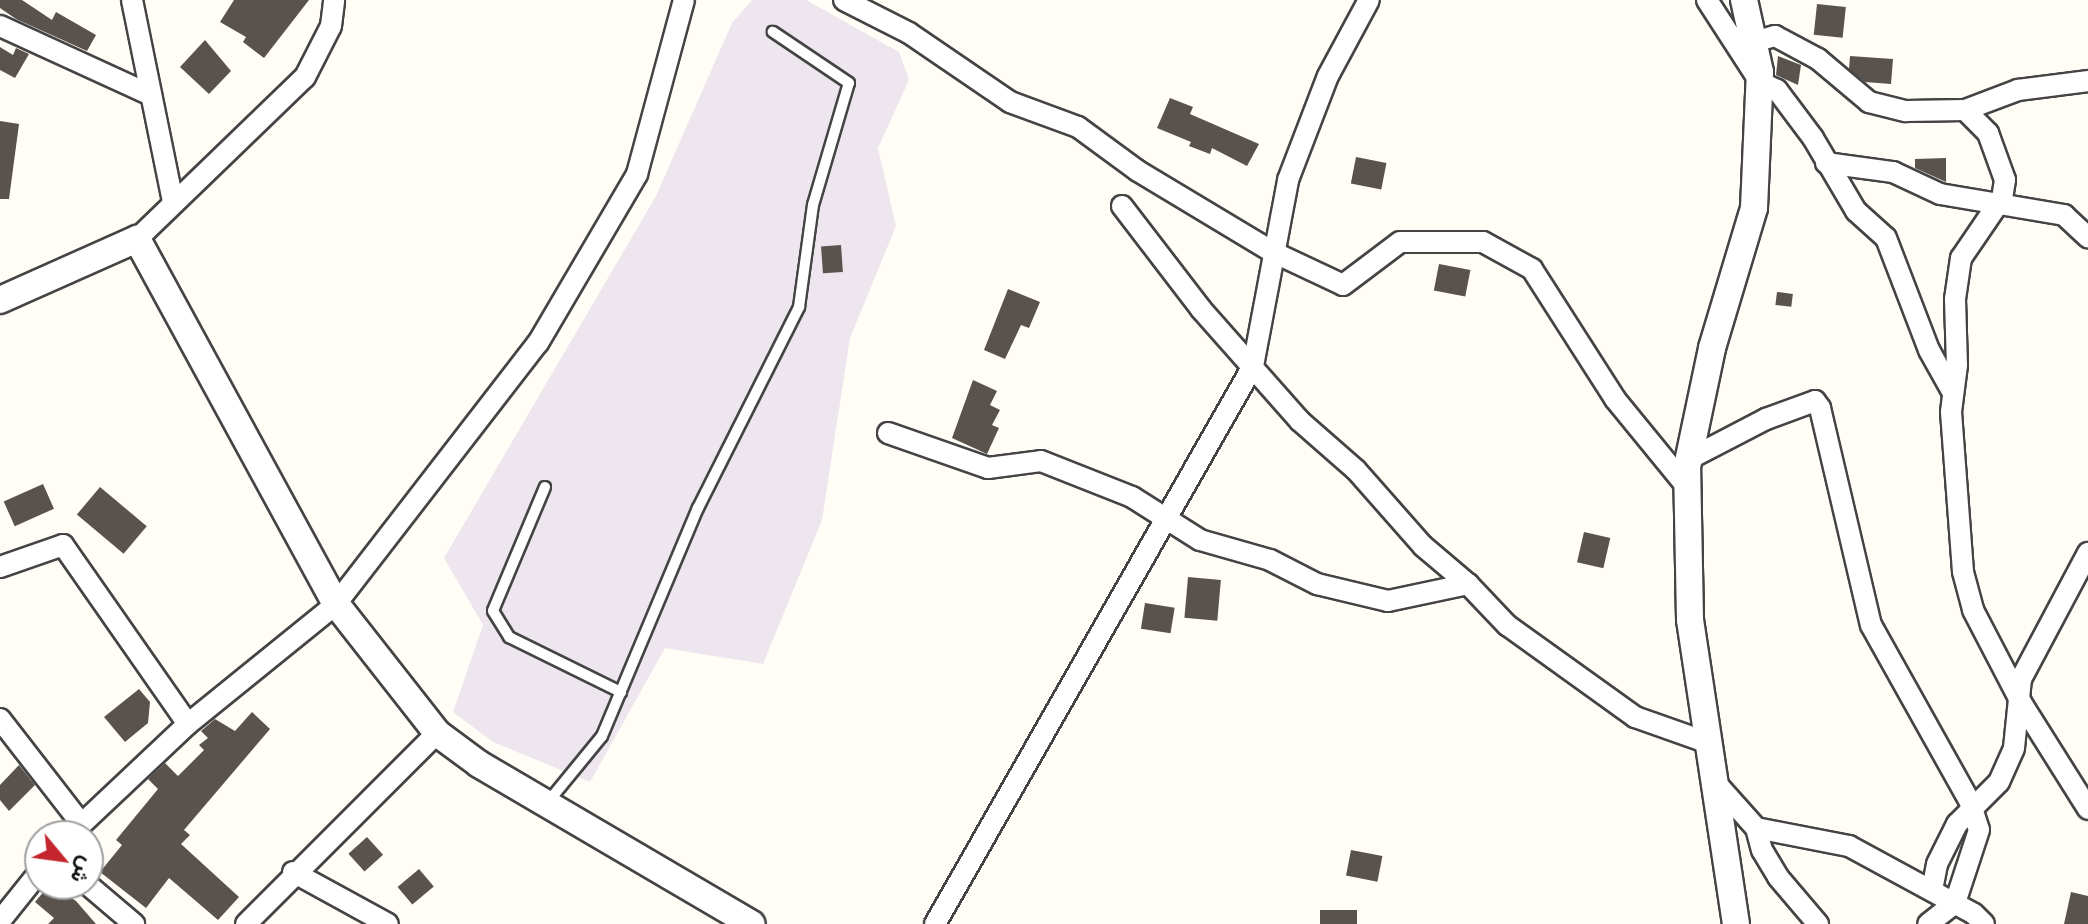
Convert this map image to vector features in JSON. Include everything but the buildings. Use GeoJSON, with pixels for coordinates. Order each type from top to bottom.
{"type":"FeatureCollection","features":[{"type":"Feature","properties":{"kind":"street"},"geometry":{"type":"LineString","coordinates":[[132,0],[173,201]]}},
{"type":"Feature","properties":{"kind":"street"},"geometry":{"type":"LineString","coordinates":[[0,300],[137,239],[305,77],[331,26],[334,0]]}},
{"type":"Feature","properties":{"kind":"street"},"geometry":{"type":"LineString","coordinates":[[84,820],[188,724],[336,604],[538,343],[637,174],[684,0]]}},
{"type":"Feature","properties":{"kind":"street"},"geometry":{"type":"LineString","coordinates":[[844,0],[909,33],[1010,102],[1078,127],[1138,171],[1273,252],[1343,285],[1400,242],[1483,242],[1532,269],[1615,399],[1687,487]]}},
{"type":"Feature","properties":{"kind":"street"},"geometry":{"type":"LineString","coordinates":[[935,924],[1163,517],[1253,366],[1288,180],[1328,76],[1369,0]]}},
{"type":"Feature","properties":{"kind":"street"},"geometry":{"type":"LineString","coordinates":[[1707,0],[1760,82],[1777,90],[1856,211],[1886,238],[1897,256],[1929,350],[1953,393]]}},
{"type":"Feature","properties":{"kind":"street"},"geometry":{"type":"LineString","coordinates":[[1736,924],[1690,619],[1687,487],[1689,459],[1712,348],[1754,208],[1760,82],[1744,0]]}},
{"type":"Feature","properties":{"kind":"street"},"geometry":{"type":"LineString","coordinates":[[0,26],[151,95]]}},
{"type":"Feature","properties":{"kind":"street"},"geometry":{"type":"LineString","coordinates":[[1754,42],[1775,36],[1818,59],[1869,102],[1906,111],[1965,110],[2018,90],[2088,81]]}},
{"type":"Feature","properties":{"kind":"street"},"geometry":{"type":"LineString","coordinates":[[1965,110],[1988,133],[2005,180],[1999,203],[1961,258],[1953,393],[1963,572],[1973,610],[2017,695],[2088,809]]}},
{"type":"Feature","properties":{"kind":"street"},"geometry":{"type":"LineString","coordinates":[[1826,163],[1893,172],[1940,194],[2064,215],[2088,237]]}},
{"type":"Feature","properties":{"kind":"street"},"geometry":{"type":"LineString","coordinates":[[1122,206],[1300,421],[1507,625],[1635,717],[1709,743]]}},
{"type":"Feature","properties":{"kind":"street"},"geometry":{"type":"LineString","coordinates":[[137,239],[336,604],[437,733],[479,764],[752,924]]}},
{"type":"Feature","properties":{"kind":"street"},"geometry":{"type":"LineString","coordinates":[[1689,459],[1766,419],[1815,401],[1832,443],[1871,625],[1972,807],[1979,830],[1955,903],[1928,924]]}},
{"type":"Feature","properties":{"kind":"street"},"geometry":{"type":"LineString","coordinates":[[888,433],[988,468],[1041,461],[1132,497],[1200,540],[1270,560],[1317,584],[1388,601],[1468,584]]}},
{"type":"Feature","properties":{"kind":"street"},"geometry":{"type":"LineString","coordinates":[[0,567],[63,545],[188,724]]}},
{"type":"Feature","properties":{"kind":"street"},"geometry":{"type":"LineString","coordinates":[[1932,890],[1937,864],[1972,807],[1999,782],[2014,748],[2017,695],[2088,553]]}},
{"type":"Feature","properties":{"kind":"street"},"geometry":{"type":"LineString","coordinates":[[0,719],[68,820]]}},
{"type":"Feature","properties":{"kind":"street"},"geometry":{"type":"LineString","coordinates":[[246,924],[293,872],[437,733]]}},
{"type":"Feature","properties":{"kind":"street"},"geometry":{"type":"LineString","coordinates":[[1714,781],[1756,828],[1762,850],[1778,877],[1818,924]]}},
{"type":"Feature","properties":{"kind":"street"},"geometry":{"type":"LineString","coordinates":[[1756,828],[1849,846],[1955,903],[1984,924]]}},
{"type":"Feature","properties":{"kind":"street"},"geometry":{"type":"LineString","coordinates":[[293,872],[388,924]]}},
{"type":"Feature","properties":{"kind":"street"},"geometry":{"type":"LineString","coordinates":[[0,921],[24,891]]}},
{"type":"Feature","properties":{"kind":"street"},"geometry":{"type":"LineString","coordinates":[[104,898],[134,924]]}},
{"type":"Feature","properties":{"kind":"lane"},"geometry":{"type":"LineString","coordinates":[[548,802],[602,736],[698,508],[799,307],[813,205],[849,83],[773,32]]}},
{"type":"Feature","properties":{"kind":"lane"},"geometry":{"type":"LineString","coordinates":[[545,487],[493,611],[509,637],[621,692]]}},
{"type":"Feature","properties":{"kind":"shaded area"},"geometry":{"type":"Polygon","coordinates":[[[752,0],[806,0],[899,52],[909,80],[878,148],[896,226],[850,338],[822,520],[763,664],[665,648],[590,782],[493,742],[453,712],[483,625],[444,558],[656,196],[732,23],[752,0]]]}}]}
